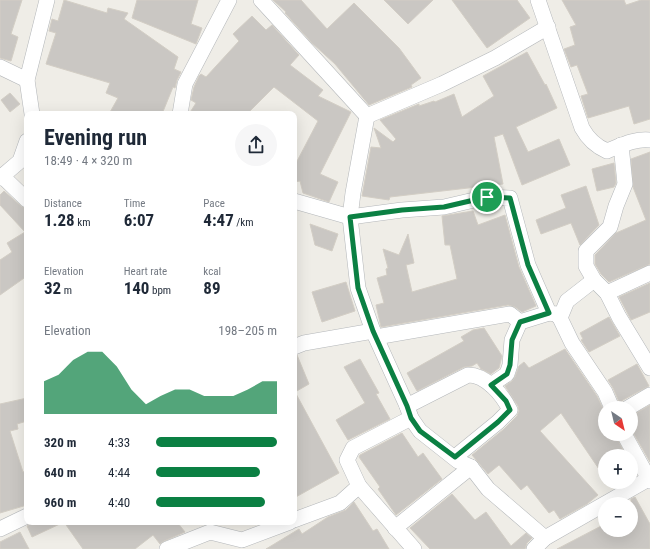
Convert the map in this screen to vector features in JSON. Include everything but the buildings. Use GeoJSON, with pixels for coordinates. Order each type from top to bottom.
{"type":"FeatureCollection","features":[{"type":"Feature","properties":{"kind":"street"},"geometry":{"type":"LineString","coordinates":[[32,111],[27,80],[47,0]]}},
{"type":"Feature","properties":{"kind":"street"},"geometry":{"type":"LineString","coordinates":[[181,111],[186,84],[229,0]]}},
{"type":"Feature","properties":{"kind":"street"},"geometry":{"type":"LineString","coordinates":[[261,0],[367,116]]}},
{"type":"Feature","properties":{"kind":"street"},"geometry":{"type":"LineString","coordinates":[[538,0],[582,128],[588,138],[598,147],[607,151],[621,146],[650,140]]}},
{"type":"Feature","properties":{"kind":"street"},"geometry":{"type":"LineString","coordinates":[[367,116],[442,84],[495,58],[548,27]]}},
{"type":"Feature","properties":{"kind":"street"},"geometry":{"type":"LineString","coordinates":[[0,67],[27,80]]}},
{"type":"Feature","properties":{"kind":"street"},"geometry":{"type":"LineString","coordinates":[[367,116],[350,217],[358,288],[375,334],[409,412],[420,431],[455,457],[458,461],[471,467],[488,489],[545,538]]}},
{"type":"Feature","properties":{"kind":"street"},"geometry":{"type":"LineString","coordinates":[[621,146],[625,184],[616,206],[610,227],[586,251],[586,266],[594,280],[607,293],[619,317],[650,368]]}},
{"type":"Feature","properties":{"kind":"street"},"geometry":{"type":"LineString","coordinates":[[24,150],[20,161],[1,177],[24,197]]}},
{"type":"Feature","properties":{"kind":"street"},"geometry":{"type":"LineString","coordinates":[[297,202],[350,217],[402,210],[444,207],[487,197],[510,198],[528,265],[554,316],[606,392],[609,401]]}},
{"type":"Feature","properties":{"kind":"street"},"geometry":{"type":"LineString","coordinates":[[607,293],[650,273]]}},
{"type":"Feature","properties":{"kind":"street"},"geometry":{"type":"LineString","coordinates":[[297,346],[304,343],[510,314],[520,322],[554,316],[567,301],[594,280]]}},
{"type":"Feature","properties":{"kind":"street"},"geometry":{"type":"LineString","coordinates":[[491,385],[507,374],[510,365],[512,340],[520,322]]}},
{"type":"Feature","properties":{"kind":"street"},"geometry":{"type":"LineString","coordinates":[[414,549],[359,486],[347,460],[353,448],[468,374],[476,375],[491,385],[506,401],[510,410],[498,422],[455,457]]}},
{"type":"Feature","properties":{"kind":"street"},"geometry":{"type":"LineString","coordinates":[[638,402],[650,395]]}},
{"type":"Feature","properties":{"kind":"street"},"geometry":{"type":"LineString","coordinates":[[534,549],[545,538],[649,479],[628,441]]}},
{"type":"Feature","properties":{"kind":"street"},"geometry":{"type":"LineString","coordinates":[[395,528],[471,467]]}},
{"type":"Feature","properties":{"kind":"street"},"geometry":{"type":"LineString","coordinates":[[297,519],[340,503],[359,486]]}},
{"type":"Feature","properties":{"kind":"street"},"geometry":{"type":"LineString","coordinates":[[0,529],[24,517]]}},
{"type":"Feature","properties":{"kind":"street"},"geometry":{"type":"LineString","coordinates":[[167,549],[210,532],[244,545],[284,525]]}},
{"type":"Feature","properties":{"kind":"route"},"geometry":{"type":"LineString","coordinates":[[487,197],[510,198],[528,265],[549,313],[520,322],[512,340],[510,365],[507,374],[491,385],[506,401],[510,410],[498,422],[455,457],[420,431],[411,418],[373,331],[358,288],[350,217],[402,210],[444,207],[487,197]]}}]}
